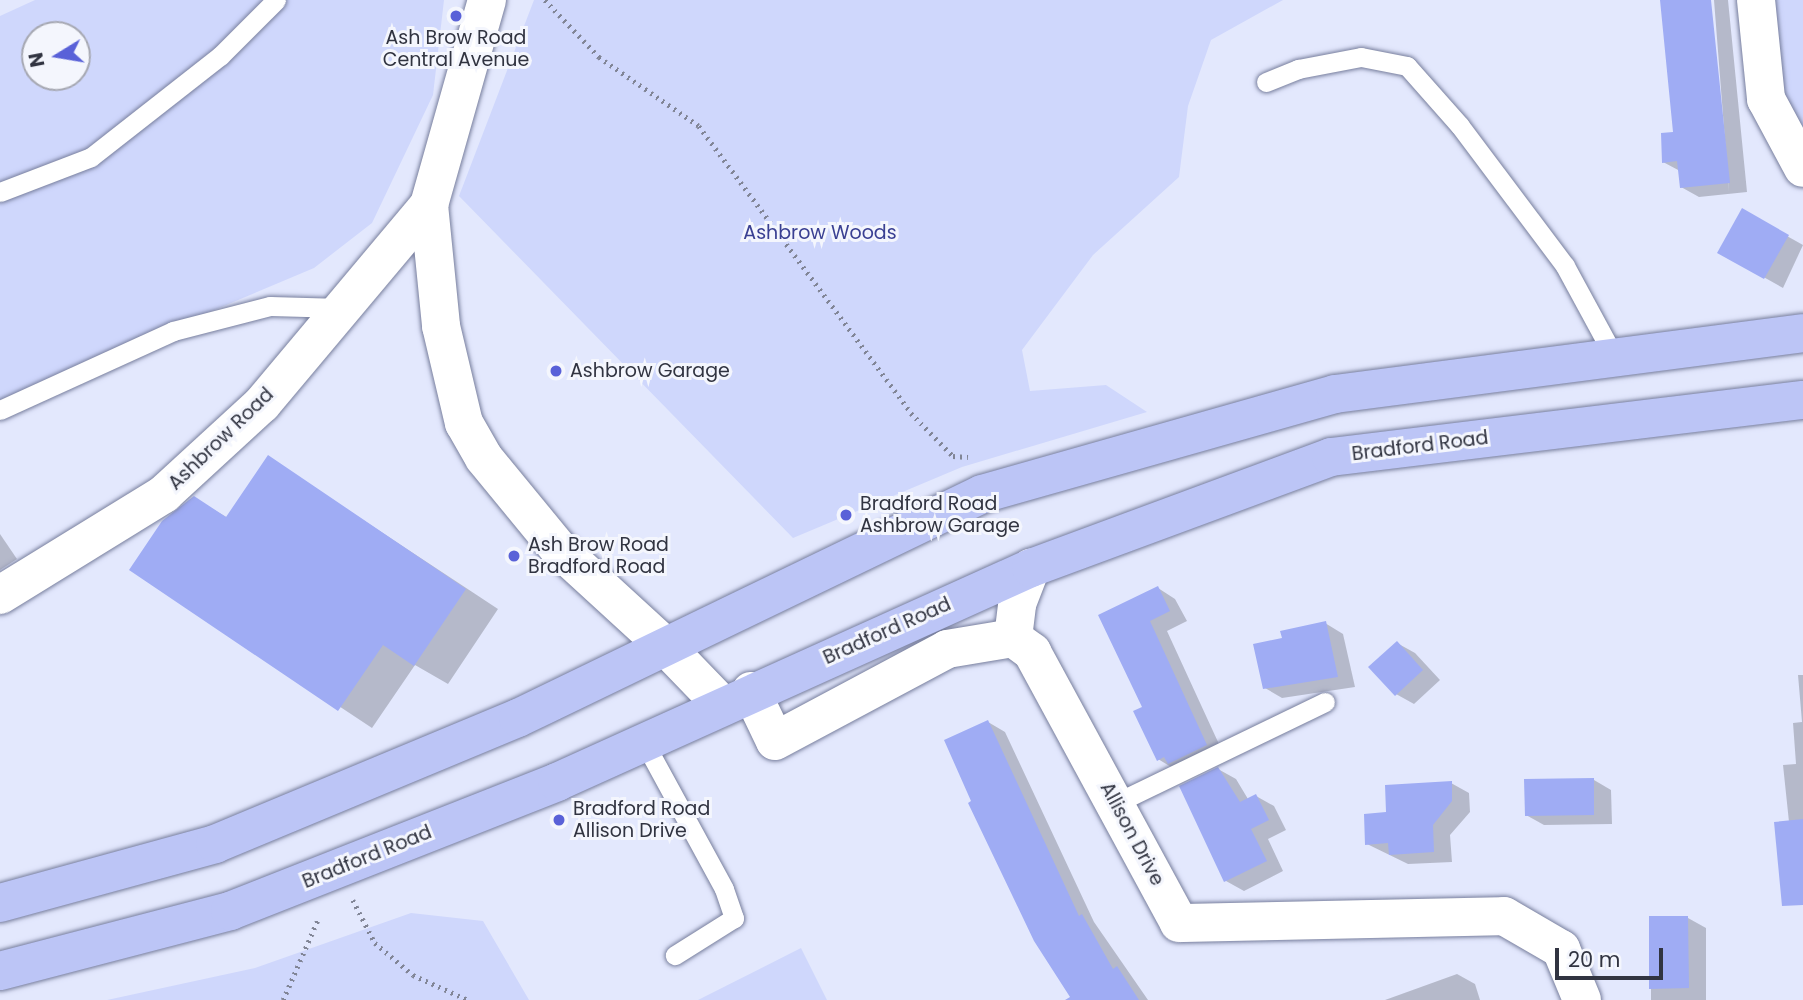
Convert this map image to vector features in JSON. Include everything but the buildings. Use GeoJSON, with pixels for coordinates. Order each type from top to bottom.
{"type":"FeatureCollection","features":[{"type":"Feature","properties":{"kind":"main road"},"geometry":{"type":"LineString","coordinates":[[0,903],[215,844],[518,718],[982,494],[1335,394],[1803,333]]}},
{"type":"Feature","properties":{"kind":"main road","name":"Bradford Road"},"geometry":{"type":"LineString","coordinates":[[0,971],[230,911],[557,782],[737,698],[1031,568],[1331,457],[1803,400]]}},
{"type":"Feature","properties":{"kind":"street","name":"Ashbrow Road"},"geometry":{"type":"LineString","coordinates":[[487,0],[429,205],[441,326],[464,423],[484,458],[558,548],[666,647],[737,698]]}},
{"type":"Feature","properties":{"kind":"street"},"geometry":{"type":"LineString","coordinates":[[1756,0],[1766,99],[1803,168]]}},
{"type":"Feature","properties":{"kind":"street","name":"Ashbrow Road"},"geometry":{"type":"LineString","coordinates":[[0,595],[163,494],[262,404],[429,205]]}},
{"type":"Feature","properties":{"kind":"street"},"geometry":{"type":"LineString","coordinates":[[737,698],[775,741],[947,649],[1013,638],[1017,604],[1031,568]]}},
{"type":"Feature","properties":{"kind":"street","name":"Allison Drive"},"geometry":{"type":"LineString","coordinates":[[1013,638],[1032,652],[1179,923],[1504,916],[1561,949],[1582,1000]]}},
{"type":"Feature","properties":{"kind":"lane"},"geometry":{"type":"LineString","coordinates":[[0,192],[91,157],[220,56],[276,0]]}},
{"type":"Feature","properties":{"kind":"lane"},"geometry":{"type":"LineString","coordinates":[[1266,82],[1298,69],[1361,57],[1407,66],[1460,126],[1564,266],[1615,358]]}},
{"type":"Feature","properties":{"kind":"lane"},"geometry":{"type":"LineString","coordinates":[[0,410],[173,331],[270,306],[342,308]]}},
{"type":"Feature","properties":{"kind":"lane"},"geometry":{"type":"LineString","coordinates":[[1116,803],[1325,702]]}},
{"type":"Feature","properties":{"kind":"lane"},"geometry":{"type":"LineString","coordinates":[[644,741],[724,889],[734,918],[675,955]]}},
{"type":"Feature","properties":{"kind":"path"},"geometry":{"type":"LineString","coordinates":[[545,0],[599,57],[699,126],[911,413],[953,456],[979,458]]}},
{"type":"Feature","properties":{"kind":"path"},"geometry":{"type":"LineString","coordinates":[[283,1000],[304,960],[337,869]]}},
{"type":"Feature","properties":{"kind":"path"},"geometry":{"type":"LineString","coordinates":[[337,869],[375,943],[413,975],[468,1000]]}},
{"type":"Feature","properties":{"kind":"green space"},"geometry":{"type":"Polygon","coordinates":[[[35,0],[444,0],[433,95],[372,223],[314,268],[0,400],[0,16],[35,0]]]}},
{"type":"Feature","properties":{"kind":"green space","name":"Ashbrow Woods"},"geometry":{"type":"Polygon","coordinates":[[[534,0],[1283,0],[1211,40],[1188,106],[1179,177],[1093,255],[1022,350],[1030,391],[1106,385],[1147,412],[962,467],[793,538],[459,196],[534,0]]]}},
{"type":"Feature","properties":{"kind":"green space"},"geometry":{"type":"Polygon","coordinates":[[[1756,0],[1803,0],[1803,168],[1756,0]]]}},
{"type":"Feature","properties":{"kind":"green space"},"geometry":{"type":"Polygon","coordinates":[[[411,913],[483,921],[529,1000],[107,1000],[255,968],[411,913]]]}},
{"type":"Feature","properties":{"kind":"green space"},"geometry":{"type":"Polygon","coordinates":[[[801,948],[827,1000],[698,1000],[801,948]]]}},
{"type":"Feature","properties":{"kind":"place","name":"Ash Brow Road Central Avenue"},"geometry":{"type":"Point","coordinates":[456,16]}},
{"type":"Feature","properties":{"kind":"place","name":"Ashbrow Garage"},"geometry":{"type":"Point","coordinates":[556,371]}},
{"type":"Feature","properties":{"kind":"place","name":"Bradford Road Ashbrow Garage"},"geometry":{"type":"Point","coordinates":[846,515]}},
{"type":"Feature","properties":{"kind":"place","name":"Ash Brow Road Bradford Road"},"geometry":{"type":"Point","coordinates":[514,556]}},
{"type":"Feature","properties":{"kind":"place","name":"Bradford Road Allison Drive"},"geometry":{"type":"Point","coordinates":[559,820]}}]}
